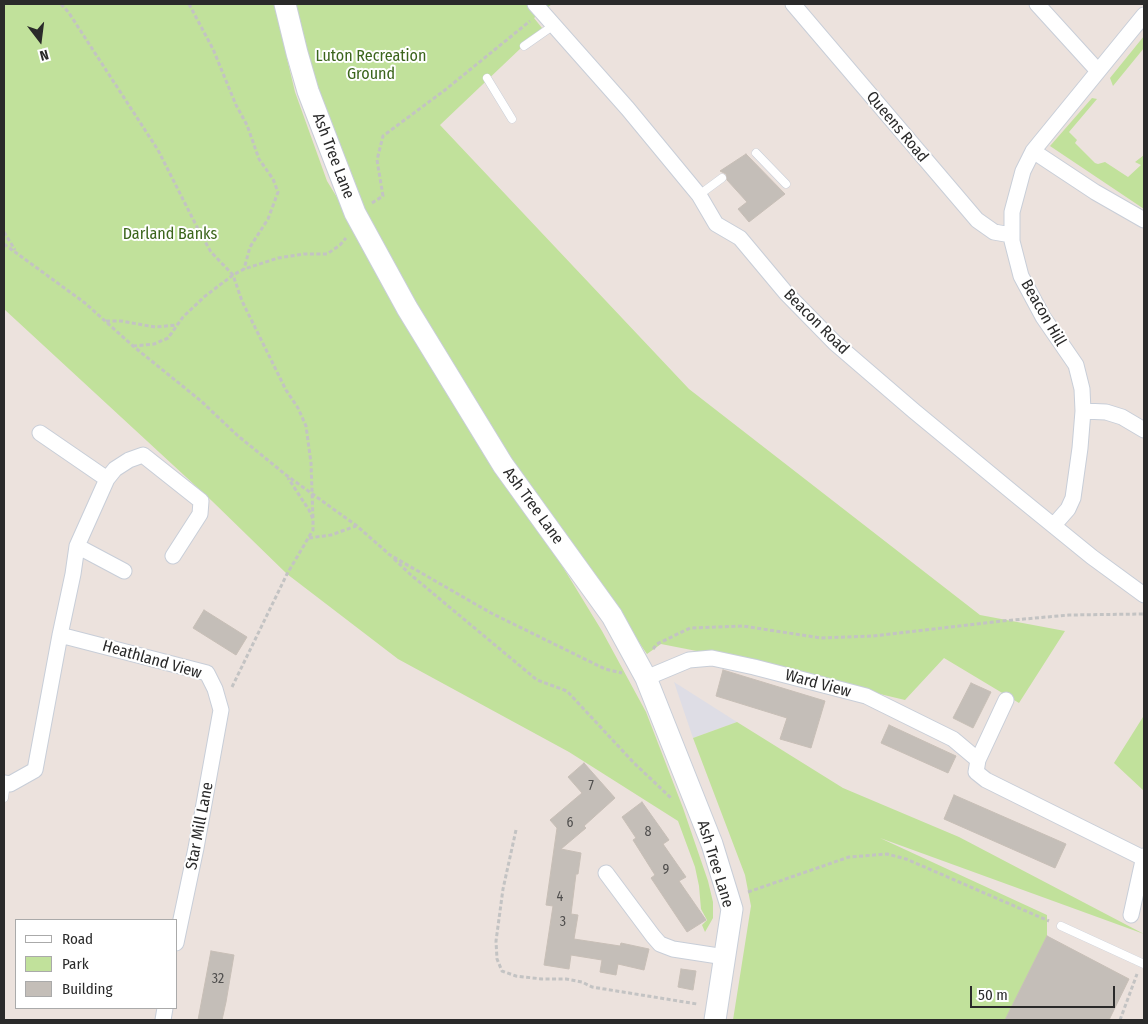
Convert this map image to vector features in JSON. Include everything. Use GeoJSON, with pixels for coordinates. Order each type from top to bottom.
{"type":"FeatureCollection","features":[{"type":"Feature","properties":{"kind":"street","name":"Ash Tree Lane"},"geometry":{"type":"LineString","coordinates":[[285,4],[306,84],[354,223],[503,465],[612,616],[646,678],[712,844],[732,909],[716,1014]]}},
{"type":"Feature","properties":{"kind":"street","name":"Queens Road"},"geometry":{"type":"LineString","coordinates":[[793,4],[977,220],[990,230],[1011,235]]}},
{"type":"Feature","properties":{"kind":"street"},"geometry":{"type":"LineString","coordinates":[[1037,4],[1098,72]]}},
{"type":"Feature","properties":{"kind":"street","name":"Beacon Road"},"geometry":{"type":"LineString","coordinates":[[538,8],[628,109],[699,195],[716,224],[740,238],[786,293],[835,343],[914,411],[1092,557],[1144,595]]}},
{"type":"Feature","properties":{"kind":"street","name":"Beacon Hill"},"geometry":{"type":"LineString","coordinates":[[1054,526],[1068,509],[1073,498],[1080,448],[1083,411],[1082,389],[1078,370],[1030,295],[1017,265],[1011,235],[1012,212],[1020,180],[1033,151],[1144,15]]}},
{"type":"Feature","properties":{"kind":"street"},"geometry":{"type":"LineString","coordinates":[[1033,151],[1095,192],[1144,220]]}},
{"type":"Feature","properties":{"kind":"street"},"geometry":{"type":"LineString","coordinates":[[1083,411],[1106,412],[1122,417],[1144,430]]}},
{"type":"Feature","properties":{"kind":"street"},"geometry":{"type":"LineString","coordinates":[[40,433],[107,479]]}},
{"type":"Feature","properties":{"kind":"street"},"geometry":{"type":"LineString","coordinates":[[5,788],[35,770],[77,546],[107,479],[116,469],[129,460],[144,456],[201,501],[200,514],[173,556]]}},
{"type":"Feature","properties":{"kind":"street"},"geometry":{"type":"LineString","coordinates":[[77,546],[124,571]]}},
{"type":"Feature","properties":{"kind":"street","name":"Heathland View"},"geometry":{"type":"LineString","coordinates":[[60,635],[207,673],[215,689],[221,710]]}},
{"type":"Feature","properties":{"kind":"street","name":"Ward View"},"geometry":{"type":"LineString","coordinates":[[646,678],[684,661],[700,658],[719,659],[866,696],[953,739],[978,760],[976,772],[986,780],[1144,857],[1131,915]]}},
{"type":"Feature","properties":{"kind":"street"},"geometry":{"type":"LineString","coordinates":[[978,760],[1006,700]]}},
{"type":"Feature","properties":{"kind":"street","name":"Star Mill Lane"},"geometry":{"type":"LineString","coordinates":[[178,933],[196,848],[221,710]]}},
{"type":"Feature","properties":{"kind":"street"},"geometry":{"type":"LineString","coordinates":[[606,873],[652,936],[660,944],[673,949],[725,957]]}},
{"type":"Feature","properties":{"kind":"lane"},"geometry":{"type":"LineString","coordinates":[[524,46],[554,25]]}},
{"type":"Feature","properties":{"kind":"lane"},"geometry":{"type":"LineString","coordinates":[[487,78],[512,119]]}},
{"type":"Feature","properties":{"kind":"lane"},"geometry":{"type":"LineString","coordinates":[[756,153],[786,184]]}},
{"type":"Feature","properties":{"kind":"lane"},"geometry":{"type":"LineString","coordinates":[[699,195],[722,178]]}},
{"type":"Feature","properties":{"kind":"lane"},"geometry":{"type":"LineString","coordinates":[[1061,926],[1143,963]]}},
{"type":"Feature","properties":{"kind":"path"},"geometry":{"type":"LineString","coordinates":[[61,4],[74,20],[158,150],[211,252],[233,275],[242,301],[306,426],[311,463],[313,530],[290,568],[221,710]]}},
{"type":"Feature","properties":{"kind":"path"},"geometry":{"type":"LineString","coordinates":[[189,4],[213,49],[236,105],[247,125],[259,159],[273,179],[278,192],[268,219],[250,247],[244,269]]}},
{"type":"Feature","properties":{"kind":"path"},"geometry":{"type":"LineString","coordinates":[[133,346],[154,344],[168,338],[183,317],[204,297],[244,269],[278,258],[304,254],[327,254],[340,245],[354,223],[383,196],[377,160],[383,136],[445,90],[538,8]]}},
{"type":"Feature","properties":{"kind":"path"},"geometry":{"type":"LineString","coordinates":[[4,232],[16,252]]}},
{"type":"Feature","properties":{"kind":"path"},"geometry":{"type":"LineString","coordinates":[[4,244],[85,303],[133,346],[201,401],[237,435],[311,494],[357,526],[411,575],[537,680],[567,691],[633,762],[676,802]]}},
{"type":"Feature","properties":{"kind":"path"},"geometry":{"type":"LineString","coordinates":[[106,321],[121,321],[156,327],[177,325]]}},
{"type":"Feature","properties":{"kind":"path"},"geometry":{"type":"LineString","coordinates":[[286,475],[313,519]]}},
{"type":"Feature","properties":{"kind":"path"},"geometry":{"type":"LineString","coordinates":[[309,538],[332,536],[357,526]]}},
{"type":"Feature","properties":{"kind":"path"},"geometry":{"type":"LineString","coordinates":[[390,555],[491,613],[605,669]]}},
{"type":"Feature","properties":{"kind":"path"},"geometry":{"type":"LineString","coordinates":[[646,678],[648,654],[657,644],[690,628],[743,626],[822,638],[874,636],[1059,616],[1144,614]]}},
{"type":"Feature","properties":{"kind":"path"},"geometry":{"type":"LineString","coordinates":[[516,830],[503,889],[496,941],[496,959],[502,971],[516,976],[566,979],[582,982],[592,987],[716,1014]]}},
{"type":"Feature","properties":{"kind":"path"},"geometry":{"type":"LineString","coordinates":[[728,896],[749,892],[849,856],[887,854],[906,858],[1061,926]]}},
{"type":"Feature","properties":{"kind":"path"},"geometry":{"type":"LineString","coordinates":[[1120,1020],[1143,963]]}},
{"type":"Feature","properties":{"kind":"shaded area"},"geometry":{"type":"Polygon","coordinates":[[[674,682],[737,722],[693,738],[674,682]]]}},
{"type":"Feature","properties":{"kind":"green space","name":"Darland Banks"},"geometry":{"type":"Polygon","coordinates":[[[4,4],[274,4],[295,92],[327,181],[602,631],[646,712],[683,808],[708,881],[713,902],[713,918],[705,932],[702,925],[707,920],[701,909],[695,867],[678,821],[569,752],[398,659],[287,574],[212,501],[4,309],[4,4]]]}},
{"type":"Feature","properties":{"kind":"green space","name":"Luton Recreation Ground"},"geometry":{"type":"Polygon","coordinates":[[[293,4],[552,4],[534,18],[542,28],[440,125],[689,389],[980,615],[1065,631],[1019,703],[944,658],[905,700],[712,654],[661,644],[647,654],[407,308],[355,213],[293,4]]]}},
{"type":"Feature","properties":{"kind":"green space"},"geometry":{"type":"Polygon","coordinates":[[[1144,36],[1144,48],[1113,86],[1110,78],[1144,36]]]}},
{"type":"Feature","properties":{"kind":"green space"},"geometry":{"type":"Polygon","coordinates":[[[1092,98],[1097,99],[1069,132],[1077,140],[1075,143],[1095,163],[1105,162],[1128,177],[1141,165],[1135,162],[1144,155],[1144,209],[1050,146],[1092,98]]]}},
{"type":"Feature","properties":{"kind":"green space"},"geometry":{"type":"Polygon","coordinates":[[[1144,718],[1144,791],[1114,763],[1144,718]]]}},
{"type":"Feature","properties":{"kind":"green space"},"geometry":{"type":"Polygon","coordinates":[[[737,722],[843,788],[959,837],[1144,934],[880,838],[1047,915],[1047,936],[1005,1020],[733,1020],[751,906],[745,875],[693,738],[737,722]]]}},
{"type":"Feature","properties":{"kind":"building"},"geometry":{"type":"Polygon","coordinates":[[[746,154],[785,194],[749,222],[738,209],[747,202],[727,180],[726,174],[720,171],[746,154]]]}},
{"type":"Feature","properties":{"kind":"building"},"geometry":{"type":"Polygon","coordinates":[[[204,610],[247,637],[236,655],[193,628],[204,610]]]}},
{"type":"Feature","properties":{"kind":"building"},"geometry":{"type":"Polygon","coordinates":[[[723,670],[825,701],[811,748],[780,739],[787,718],[716,696],[723,670]]]}},
{"type":"Feature","properties":{"kind":"building"},"geometry":{"type":"Polygon","coordinates":[[[971,683],[991,692],[973,728],[953,718],[971,683]]]}},
{"type":"Feature","properties":{"kind":"building"},"geometry":{"type":"Polygon","coordinates":[[[889,725],[956,756],[948,773],[881,743],[889,725]]]}},
{"type":"Feature","properties":{"kind":"building"},"geometry":{"type":"Polygon","coordinates":[[[584,763],[615,798],[584,826],[586,828],[561,849],[581,853],[578,874],[576,874],[571,914],[578,915],[574,939],[620,946],[621,943],[649,949],[644,970],[618,964],[616,975],[600,972],[602,960],[571,955],[569,969],[544,965],[553,906],[546,905],[557,828],[550,820],[582,793],[568,777],[584,763]]]}},
{"type":"Feature","properties":{"kind":"building"},"geometry":{"type":"Polygon","coordinates":[[[954,795],[1066,844],[1055,868],[944,819],[954,795]]]}},
{"type":"Feature","properties":{"kind":"building"},"geometry":{"type":"Polygon","coordinates":[[[642,802],[669,840],[663,844],[686,877],[679,881],[706,920],[687,932],[651,878],[655,875],[633,840],[636,838],[622,817],[642,802]]]}},
{"type":"Feature","properties":{"kind":"building"},"geometry":{"type":"Polygon","coordinates":[[[1047,936],[1129,979],[1109,1020],[1005,1020],[1047,936]]]}},
{"type":"Feature","properties":{"kind":"building"},"geometry":{"type":"Polygon","coordinates":[[[211,951],[234,955],[226,1002],[222,1020],[198,1020],[211,951]]]}},
{"type":"Feature","properties":{"kind":"building"},"geometry":{"type":"Polygon","coordinates":[[[681,969],[696,971],[693,990],[678,987],[681,969]]]}}]}
